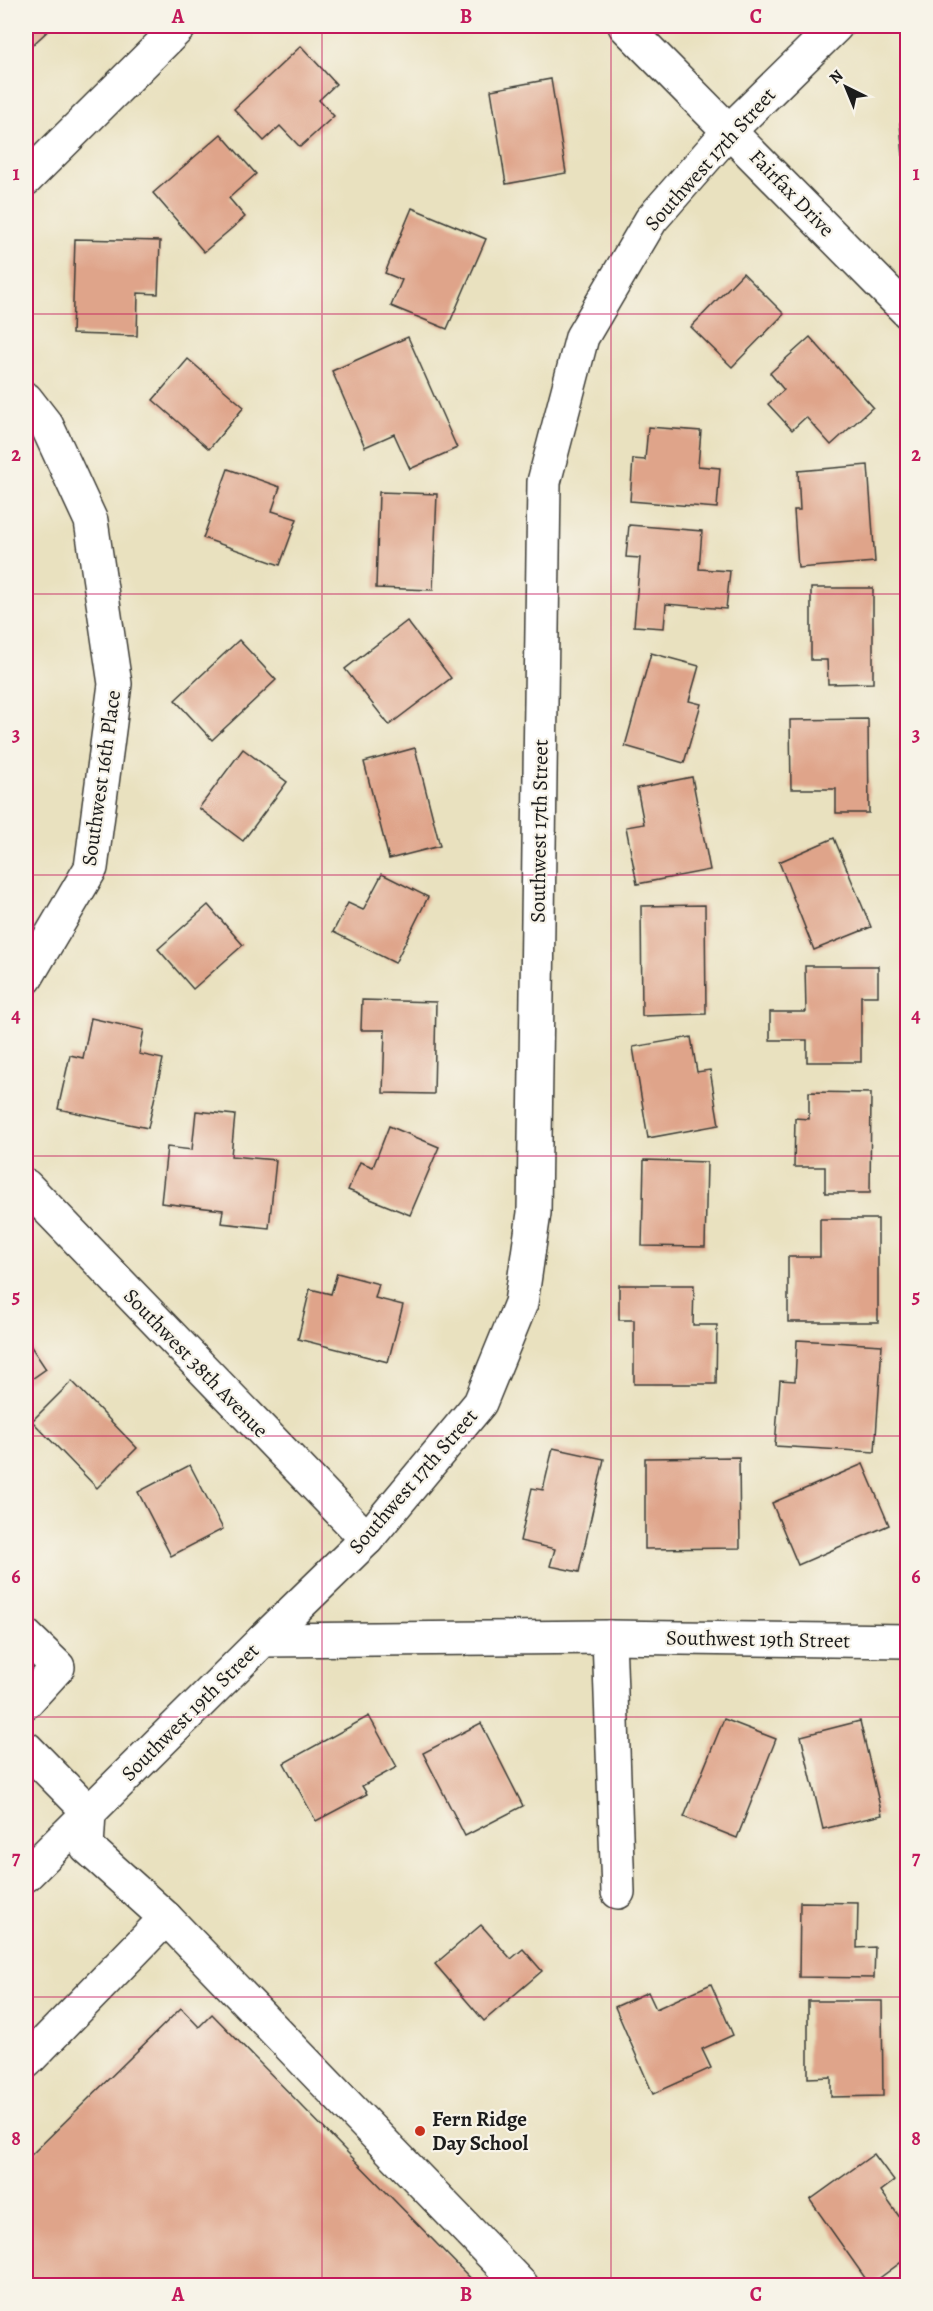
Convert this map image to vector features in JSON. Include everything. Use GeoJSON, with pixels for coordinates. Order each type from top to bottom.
{"type":"FeatureCollection","features":[{"type":"Feature","properties":{"kind":"street"},"geometry":{"type":"LineString","coordinates":[[26,179],[180,26]]}},
{"type":"Feature","properties":{"kind":"street","name":"Fairfax Drive"},"geometry":{"type":"LineString","coordinates":[[624,26],[730,130],[908,312]]}},
{"type":"Feature","properties":{"kind":"street","name":"Southwest 17th Street"},"geometry":{"type":"LineString","coordinates":[[263,1640],[367,1539],[480,1403],[521,1303],[534,1213],[544,482],[582,337],[651,220],[730,130],[836,26]]}},
{"type":"Feature","properties":{"kind":"street","name":"Southwest 16th Place"},"geometry":{"type":"LineString","coordinates":[[26,399],[47,426],[91,521],[115,684],[91,868],[26,978]]}},
{"type":"Feature","properties":{"kind":"street","name":"Southwest 38th Avenue"},"geometry":{"type":"LineString","coordinates":[[26,1186],[367,1539]]}},
{"type":"Feature","properties":{"kind":"street"},"geometry":{"type":"LineString","coordinates":[[26,1636],[58,1667],[26,1702]]}},
{"type":"Feature","properties":{"kind":"street"},"geometry":{"type":"LineString","coordinates":[[609,1637],[618,1892]]}},
{"type":"Feature","properties":{"kind":"street","name":"Southwest 19th Street"},"geometry":{"type":"LineString","coordinates":[[26,1875],[263,1640],[609,1637],[908,1641]]}},
{"type":"Feature","properties":{"kind":"street"},"geometry":{"type":"LineString","coordinates":[[26,1748],[89,1812],[87,1847],[166,1918],[522,2286]]}},
{"type":"Feature","properties":{"kind":"street"},"geometry":{"type":"LineString","coordinates":[[26,2062],[166,1918]]}},
{"type":"Feature","properties":{"kind":"building"},"geometry":{"type":"Polygon","coordinates":[[[26,26],[53,26],[26,51],[26,26]]]}},
{"type":"Feature","properties":{"kind":"building"},"geometry":{"type":"Polygon","coordinates":[[[301,46],[336,84],[319,100],[334,116],[300,147],[280,126],[264,141],[234,109],[301,46]]]}},
{"type":"Feature","properties":{"kind":"building"},"geometry":{"type":"Polygon","coordinates":[[[551,79],[566,173],[506,184],[491,90],[551,79]]]}},
{"type":"Feature","properties":{"kind":"building"},"geometry":{"type":"Polygon","coordinates":[[[900,123],[908,123],[908,156],[903,156],[900,123]]]}},
{"type":"Feature","properties":{"kind":"building"},"geometry":{"type":"Polygon","coordinates":[[[221,134],[256,174],[229,198],[245,217],[204,252],[153,193],[221,134]]]}},
{"type":"Feature","properties":{"kind":"building"},"geometry":{"type":"Polygon","coordinates":[[[412,208],[486,239],[447,329],[391,306],[402,280],[385,273],[412,208]]]}},
{"type":"Feature","properties":{"kind":"building"},"geometry":{"type":"Polygon","coordinates":[[[75,239],[160,241],[158,294],[138,293],[137,336],[72,334],[75,239]]]}},
{"type":"Feature","properties":{"kind":"building"},"geometry":{"type":"Polygon","coordinates":[[[743,273],[784,314],[732,367],[691,327],[743,273]]]}},
{"type":"Feature","properties":{"kind":"building"},"geometry":{"type":"Polygon","coordinates":[[[408,337],[457,448],[410,469],[394,434],[365,447],[332,371],[408,337]]]}},
{"type":"Feature","properties":{"kind":"building"},"geometry":{"type":"Polygon","coordinates":[[[810,337],[873,407],[831,445],[806,417],[792,430],[768,404],[784,390],[770,373],[810,337]]]}},
{"type":"Feature","properties":{"kind":"building"},"geometry":{"type":"Polygon","coordinates":[[[188,359],[244,407],[209,449],[153,400],[188,359]]]}},
{"type":"Feature","properties":{"kind":"building"},"geometry":{"type":"Polygon","coordinates":[[[648,427],[701,431],[698,466],[720,468],[717,508],[630,501],[633,459],[645,460],[648,427]]]}},
{"type":"Feature","properties":{"kind":"building"},"geometry":{"type":"Polygon","coordinates":[[[868,465],[875,562],[798,568],[794,510],[800,510],[798,471],[868,465]]]}},
{"type":"Feature","properties":{"kind":"building"},"geometry":{"type":"Polygon","coordinates":[[[228,469],[280,487],[272,511],[297,519],[280,565],[203,538],[228,469]]]}},
{"type":"Feature","properties":{"kind":"building"},"geometry":{"type":"Polygon","coordinates":[[[379,492],[437,494],[433,590],[376,588],[379,492]]]}},
{"type":"Feature","properties":{"kind":"building"},"geometry":{"type":"Polygon","coordinates":[[[629,525],[702,531],[699,569],[730,571],[726,609],[666,604],[664,628],[634,626],[640,558],[626,557],[629,525]]]}},
{"type":"Feature","properties":{"kind":"building"},"geometry":{"type":"Polygon","coordinates":[[[811,588],[873,588],[873,683],[828,684],[827,660],[811,660],[811,588]]]}},
{"type":"Feature","properties":{"kind":"building"},"geometry":{"type":"Polygon","coordinates":[[[407,621],[451,678],[389,725],[345,669],[407,621]]]}},
{"type":"Feature","properties":{"kind":"building"},"geometry":{"type":"Polygon","coordinates":[[[239,640],[276,680],[212,740],[175,700],[239,640]]]}},
{"type":"Feature","properties":{"kind":"building"},"geometry":{"type":"Polygon","coordinates":[[[651,653],[699,666],[689,701],[701,704],[684,763],[625,746],[651,653]]]}},
{"type":"Feature","properties":{"kind":"building"},"geometry":{"type":"Polygon","coordinates":[[[868,719],[869,813],[836,813],[836,789],[791,789],[790,720],[868,719]]]}},
{"type":"Feature","properties":{"kind":"building"},"geometry":{"type":"Polygon","coordinates":[[[415,748],[440,846],[389,859],[364,762],[415,748]]]}},
{"type":"Feature","properties":{"kind":"building"},"geometry":{"type":"Polygon","coordinates":[[[243,749],[287,782],[243,841],[199,808],[243,749]]]}},
{"type":"Feature","properties":{"kind":"building"},"geometry":{"type":"Polygon","coordinates":[[[692,777],[710,870],[637,884],[626,827],[644,824],[637,788],[692,777]]]}},
{"type":"Feature","properties":{"kind":"building"},"geometry":{"type":"Polygon","coordinates":[[[834,838],[871,927],[814,950],[779,862],[834,838]]]}},
{"type":"Feature","properties":{"kind":"building"},"geometry":{"type":"Polygon","coordinates":[[[382,874],[428,897],[395,963],[333,932],[348,903],[363,910],[382,874]]]}},
{"type":"Feature","properties":{"kind":"building"},"geometry":{"type":"Polygon","coordinates":[[[208,905],[243,945],[193,989],[158,949],[208,905]]]}},
{"type":"Feature","properties":{"kind":"building"},"geometry":{"type":"Polygon","coordinates":[[[705,905],[706,1014],[642,1016],[641,906],[705,905]]]}},
{"type":"Feature","properties":{"kind":"building"},"geometry":{"type":"Polygon","coordinates":[[[805,966],[878,966],[878,996],[861,996],[861,1062],[807,1062],[807,1040],[770,1040],[770,1012],[806,1012],[805,966]]]}},
{"type":"Feature","properties":{"kind":"building"},"geometry":{"type":"Polygon","coordinates":[[[362,1000],[436,1002],[434,1094],[383,1093],[385,1030],[361,1030],[362,1000]]]}},
{"type":"Feature","properties":{"kind":"building"},"geometry":{"type":"Polygon","coordinates":[[[91,1018],[144,1030],[139,1054],[163,1059],[148,1128],[58,1109],[70,1055],[83,1058],[91,1018]]]}},
{"type":"Feature","properties":{"kind":"building"},"geometry":{"type":"Polygon","coordinates":[[[691,1037],[697,1072],[710,1070],[719,1125],[648,1138],[633,1047],[691,1037]]]}},
{"type":"Feature","properties":{"kind":"building"},"geometry":{"type":"Polygon","coordinates":[[[809,1092],[871,1093],[870,1193],[825,1193],[825,1167],[794,1167],[795,1118],[809,1119],[809,1092]]]}},
{"type":"Feature","properties":{"kind":"building"},"geometry":{"type":"Polygon","coordinates":[[[196,1111],[235,1115],[231,1156],[276,1160],[269,1228],[221,1223],[223,1210],[161,1203],[167,1147],[192,1150],[196,1111]]]}},
{"type":"Feature","properties":{"kind":"building"},"geometry":{"type":"Polygon","coordinates":[[[389,1126],[439,1147],[410,1215],[348,1190],[360,1162],[373,1167],[389,1126]]]}},
{"type":"Feature","properties":{"kind":"building"},"geometry":{"type":"Polygon","coordinates":[[[644,1160],[707,1162],[705,1247],[642,1246],[644,1160]]]}},
{"type":"Feature","properties":{"kind":"building"},"geometry":{"type":"Polygon","coordinates":[[[820,1219],[878,1219],[878,1322],[788,1322],[788,1257],[820,1257],[820,1219]]]}},
{"type":"Feature","properties":{"kind":"building"},"geometry":{"type":"Polygon","coordinates":[[[337,1273],[379,1284],[375,1298],[403,1305],[388,1362],[298,1339],[310,1289],[331,1294],[337,1273]]]}},
{"type":"Feature","properties":{"kind":"building"},"geometry":{"type":"Polygon","coordinates":[[[619,1285],[694,1285],[693,1325],[717,1325],[716,1384],[634,1384],[634,1320],[619,1320],[619,1285]]]}},
{"type":"Feature","properties":{"kind":"building"},"geometry":{"type":"Polygon","coordinates":[[[26,1339],[46,1369],[26,1383],[26,1339]]]}},
{"type":"Feature","properties":{"kind":"building"},"geometry":{"type":"Polygon","coordinates":[[[797,1340],[882,1345],[875,1452],[775,1446],[780,1380],[795,1381],[797,1340]]]}},
{"type":"Feature","properties":{"kind":"building"},"geometry":{"type":"Polygon","coordinates":[[[72,1381],[137,1448],[97,1488],[32,1421],[72,1381]]]}},
{"type":"Feature","properties":{"kind":"building"},"geometry":{"type":"Polygon","coordinates":[[[553,1448],[604,1459],[579,1572],[550,1566],[555,1549],[520,1541],[532,1488],[543,1490],[553,1448]]]}},
{"type":"Feature","properties":{"kind":"building"},"geometry":{"type":"Polygon","coordinates":[[[739,1457],[740,1548],[645,1549],[645,1458],[739,1457]]]}},
{"type":"Feature","properties":{"kind":"building"},"geometry":{"type":"Polygon","coordinates":[[[863,1464],[889,1525],[798,1565],[772,1503],[863,1464]]]}},
{"type":"Feature","properties":{"kind":"building"},"geometry":{"type":"Polygon","coordinates":[[[190,1465],[223,1529],[171,1556],[138,1492],[190,1465]]]}},
{"type":"Feature","properties":{"kind":"building"},"geometry":{"type":"Polygon","coordinates":[[[369,1716],[397,1767],[362,1786],[367,1794],[316,1821],[284,1763],[369,1716]]]}},
{"type":"Feature","properties":{"kind":"building"},"geometry":{"type":"Polygon","coordinates":[[[724,1719],[776,1739],[737,1838],[684,1817],[724,1719]]]}},
{"type":"Feature","properties":{"kind":"building"},"geometry":{"type":"Polygon","coordinates":[[[860,1721],[882,1815],[823,1829],[801,1736],[860,1721]]]}},
{"type":"Feature","properties":{"kind":"building"},"geometry":{"type":"Polygon","coordinates":[[[481,1723],[523,1806],[465,1836],[423,1753],[481,1723]]]}},
{"type":"Feature","properties":{"kind":"building"},"geometry":{"type":"Polygon","coordinates":[[[800,1902],[858,1903],[857,1948],[875,1947],[874,1978],[799,1977],[800,1902]]]}},
{"type":"Feature","properties":{"kind":"building"},"geometry":{"type":"Polygon","coordinates":[[[481,1925],[511,1959],[523,1949],[542,1971],[484,2021],[435,1964],[481,1925]]]}},
{"type":"Feature","properties":{"kind":"building"},"geometry":{"type":"Polygon","coordinates":[[[711,1984],[733,2035],[702,2049],[711,2068],[653,2094],[615,2007],[648,1992],[656,2009],[711,1984]]]}},
{"type":"Feature","properties":{"kind":"building"},"geometry":{"type":"Polygon","coordinates":[[[808,2001],[882,2001],[883,2096],[831,2097],[831,2077],[808,2078],[808,2001]]]}},
{"type":"Feature","properties":{"kind":"building"},"geometry":{"type":"Polygon","coordinates":[[[181,2008],[199,2027],[212,2014],[478,2286],[26,2286],[26,2160],[181,2008]]]}},
{"type":"Feature","properties":{"kind":"building"},"geometry":{"type":"Polygon","coordinates":[[[874,2154],[894,2181],[881,2191],[908,2229],[908,2257],[870,2285],[810,2200],[874,2154]]]}},
{"type":"Feature","properties":{"kind":"place","name":"Fern Ridge Day School"},"geometry":{"type":"Point","coordinates":[420,2131]}}]}
